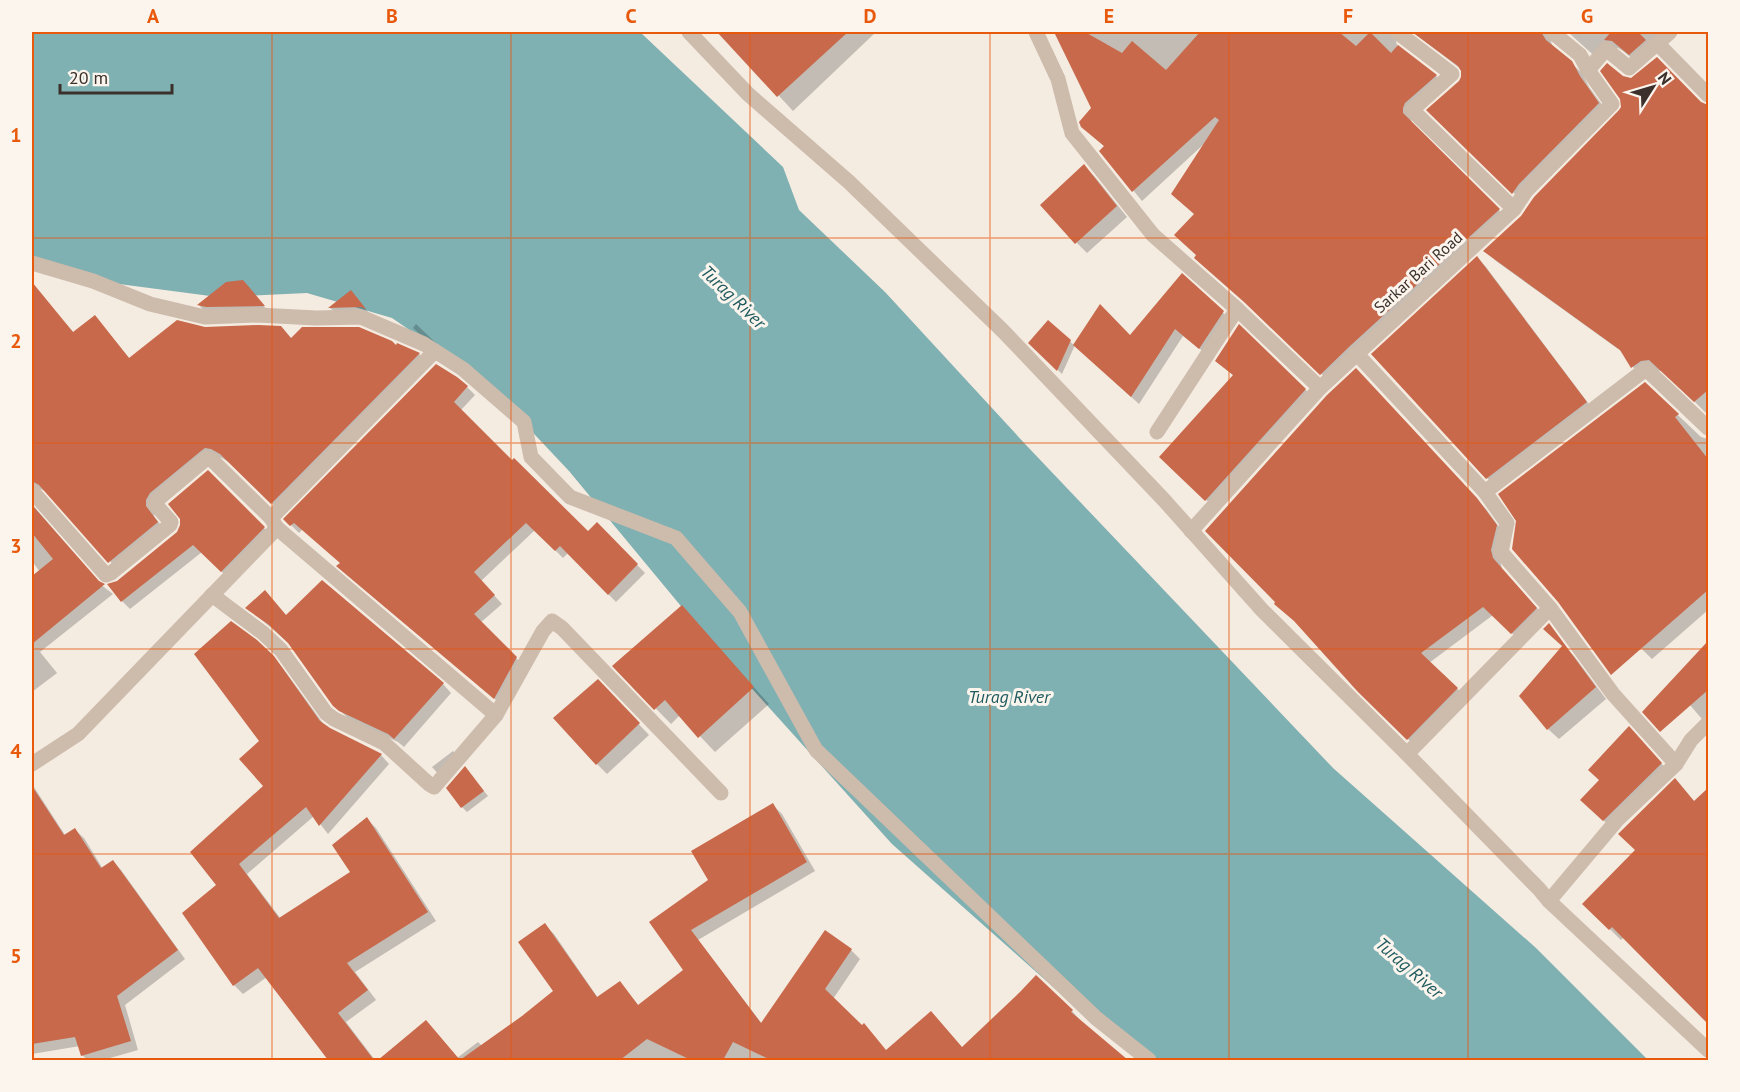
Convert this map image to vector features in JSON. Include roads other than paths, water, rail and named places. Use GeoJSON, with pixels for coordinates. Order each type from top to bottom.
{"type":"FeatureCollection","features":[{"type":"Feature","properties":{"kind":"street"},"geometry":{"type":"LineString","coordinates":[[689,32],[748,94],[849,182],[1003,331],[1164,500],[1262,610],[1407,754],[1549,901],[1708,1050]]}},
{"type":"Feature","properties":{"kind":"street"},"geometry":{"type":"LineString","coordinates":[[1036,32],[1058,79],[1072,133],[1153,236],[1237,309],[1320,388]]}},
{"type":"Feature","properties":{"kind":"street"},"geometry":{"type":"LineString","coordinates":[[1397,32],[1452,74],[1412,110],[1514,209]]}},
{"type":"Feature","properties":{"kind":"street"},"geometry":{"type":"LineString","coordinates":[[1552,32],[1580,55],[1588,70],[1606,49],[1629,68],[1670,32]]}},
{"type":"Feature","properties":{"kind":"street"},"geometry":{"type":"LineString","coordinates":[[1658,44],[1708,95]]}},
{"type":"Feature","properties":{"kind":"street","name":"Sarkar Bari Road"},"geometry":{"type":"LineString","coordinates":[[1191,531],[1320,388],[1514,209],[1526,191],[1611,104],[1588,70]]}},
{"type":"Feature","properties":{"kind":"street"},"geometry":{"type":"LineString","coordinates":[[32,263],[93,281],[150,304],[205,317],[258,315],[316,318],[362,317],[424,344],[463,369],[524,422],[531,457],[570,497],[676,538],[741,612],[816,750],[1096,1018],[1149,1060]]}},
{"type":"Feature","properties":{"kind":"street"},"geometry":{"type":"LineString","coordinates":[[1157,432],[1237,309]]}},
{"type":"Feature","properties":{"kind":"street"},"geometry":{"type":"LineString","coordinates":[[32,764],[78,734],[212,595],[274,523],[435,351]]}},
{"type":"Feature","properties":{"kind":"street"},"geometry":{"type":"LineString","coordinates":[[1356,353],[1485,492],[1507,523],[1501,552],[1550,608],[1613,694],[1676,764]]}},
{"type":"Feature","properties":{"kind":"street"},"geometry":{"type":"LineString","coordinates":[[1485,492],[1646,369],[1708,428]]}},
{"type":"Feature","properties":{"kind":"street"},"geometry":{"type":"LineString","coordinates":[[32,491],[106,575],[170,525],[171,522],[155,504],[157,500],[207,458],[213,461],[274,523],[496,715]]}},
{"type":"Feature","properties":{"kind":"street"},"geometry":{"type":"LineString","coordinates":[[212,595],[263,633],[280,650],[326,713],[333,719],[384,743],[434,786],[496,715],[543,631],[552,621],[562,628],[721,793]]}},
{"type":"Feature","properties":{"kind":"street"},"geometry":{"type":"LineString","coordinates":[[1407,754],[1550,608]]}},
{"type":"Feature","properties":{"kind":"street"},"geometry":{"type":"LineString","coordinates":[[1549,901],[1618,819],[1676,764],[1691,740],[1708,723]]}},
{"type":"Feature","properties":{"kind":"water","name":"Turag River"},"geometry":{"type":"Polygon","coordinates":[[[32,32],[640,32],[783,167],[799,210],[885,292],[1026,445],[1333,768],[1536,948],[1648,1060],[1156,1060],[1096,1025],[892,844],[719,652],[569,471],[485,382],[392,318],[307,293],[218,297],[43,274],[32,265],[32,32]]]}}]}
